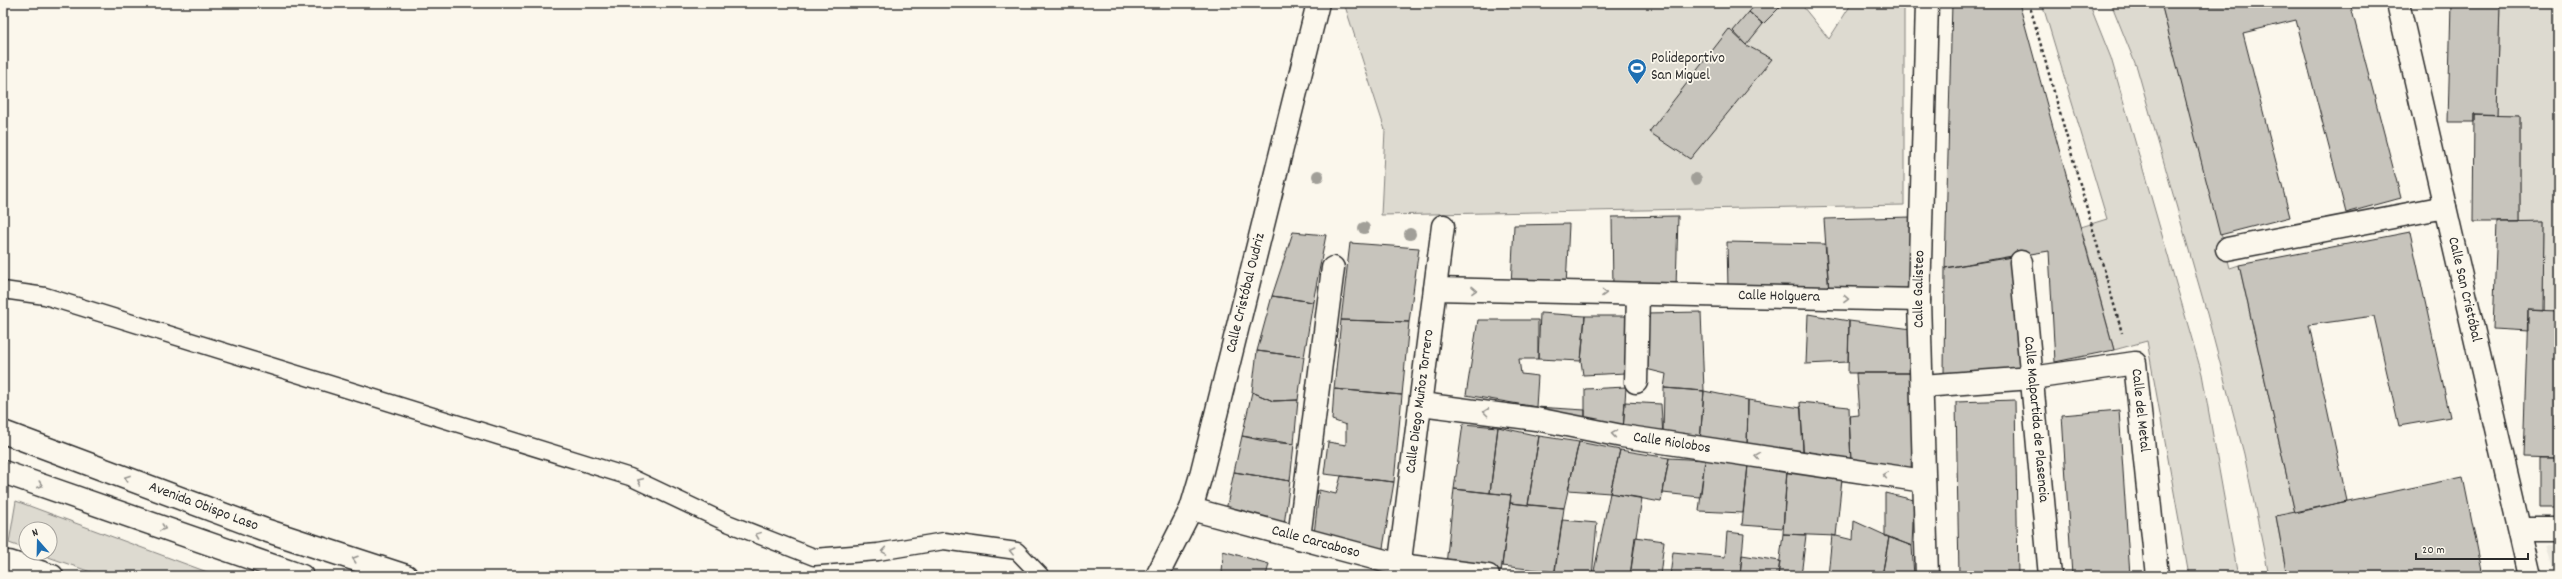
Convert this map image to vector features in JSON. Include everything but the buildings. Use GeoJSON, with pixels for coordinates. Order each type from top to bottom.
{"type":"FeatureCollection","features":[{"type":"Feature","properties":{"kind":"street","name":"Calle Cristóbal Oudriz"},"geometry":{"type":"LineString","coordinates":[[1157,576],[1191,509],[1318,3]]}},
{"type":"Feature","properties":{"kind":"street","name":"Calle Galisteo"},"geometry":{"type":"LineString","coordinates":[[1927,3],[1920,300],[1927,576]]}},
{"type":"Feature","properties":{"kind":"street","name":"Calle San Cristóbal"},"geometry":{"type":"LineString","coordinates":[[2398,3],[2530,576]]}},
{"type":"Feature","properties":{"kind":"street"},"geometry":{"type":"LineString","coordinates":[[2227,249],[2445,208]]}},
{"type":"Feature","properties":{"kind":"street","name":"Calle Diego Muñoz Torrero"},"geometry":{"type":"LineString","coordinates":[[1399,570],[1443,226]]}},
{"type":"Feature","properties":{"kind":"street","name":"Calle Malpartida de Plasencia"},"geometry":{"type":"LineString","coordinates":[[2021,262],[2050,576]]}},
{"type":"Feature","properties":{"kind":"street"},"geometry":{"type":"LineString","coordinates":[[1299,538],[1334,268]]}},
{"type":"Feature","properties":{"kind":"street","name":"Calle Holguera"},"geometry":{"type":"LineString","coordinates":[[1435,289],[1920,300]]}},
{"type":"Feature","properties":{"kind":"street"},"geometry":{"type":"LineString","coordinates":[[1636,382],[1638,294]]}},
{"type":"Feature","properties":{"kind":"street","name":"Calle del Metal"},"geometry":{"type":"LineString","coordinates":[[1922,386],[2032,378],[2135,363],[2157,576]]}},
{"type":"Feature","properties":{"kind":"street","name":"Calle Riolobos"},"geometry":{"type":"LineString","coordinates":[[1421,404],[1536,419],[1622,436],[1924,481]]}},
{"type":"Feature","properties":{"kind":"street","name":"Avenida Obispo Laso"},"geometry":{"type":"LineString","coordinates":[[3,432],[268,531],[406,576]]}},
{"type":"Feature","properties":{"kind":"street"},"geometry":{"type":"LineString","coordinates":[[3,472],[302,576]]}},
{"type":"Feature","properties":{"kind":"street","name":"Calle Carcaboso"},"geometry":{"type":"LineString","coordinates":[[1191,509],[1299,538],[1399,570],[1488,576]]}},
{"type":"Feature","properties":{"kind":"street"},"geometry":{"type":"LineString","coordinates":[[2520,529],[2559,529]]}},
{"type":"Feature","properties":{"kind":"street"},"geometry":{"type":"LineString","coordinates":[[9,562],[52,576]]}},
{"type":"Feature","properties":{"kind":"lane"},"geometry":{"type":"LineString","coordinates":[[3,290],[45,296],[630,477],[725,522],[814,556],[878,552],[944,541],[1017,551],[1040,576]]}},
{"type":"Feature","properties":{"kind":"path"},"geometry":{"type":"LineString","coordinates":[[2029,3],[2126,347],[2135,363]]}},
{"type":"Feature","properties":{"kind":"shaded area","name":"Polideportivo San Miguel"},"geometry":{"type":"Polygon","coordinates":[[[1344,3],[1800,3],[1829,39],[1852,3],[1904,3],[1904,205],[1381,215],[1385,130],[1344,3]]]}},
{"type":"Feature","properties":{"kind":"shaded area"},"geometry":{"type":"Polygon","coordinates":[[[2042,3],[2089,3],[2111,58],[2202,374],[2238,576],[2189,576],[2147,341],[2114,350],[2081,227],[2107,219],[2042,3]]]}},
{"type":"Feature","properties":{"kind":"shaded area"},"geometry":{"type":"Polygon","coordinates":[[[2111,3],[2143,3],[2145,9],[2161,3],[2230,268],[2239,265],[2295,513],[2276,516],[2287,576],[2269,576],[2244,454],[2206,310],[2137,68],[2111,3]]]}},
{"type":"Feature","properties":{"kind":"shaded area"},"geometry":{"type":"Polygon","coordinates":[[[2500,3],[2559,3],[2559,311],[2543,311],[2544,221],[2520,222],[2520,115],[2497,115],[2500,3]]]}},
{"type":"Feature","properties":{"kind":"shaded area"},"geometry":{"type":"Polygon","coordinates":[[[16,501],[218,576],[102,576],[58,560],[58,521],[18,521],[18,546],[9,543],[16,501]]]}},
{"type":"Feature","properties":{"kind":"shaded area"},"geometry":{"type":"Polygon","coordinates":[[[2546,545],[2559,546],[2559,576],[2555,576],[2546,545]]]}},
{"type":"Feature","properties":{"kind":"place","name":"Polideportivo San Miguel"},"geometry":{"type":"Point","coordinates":[1637,85]}}]}
